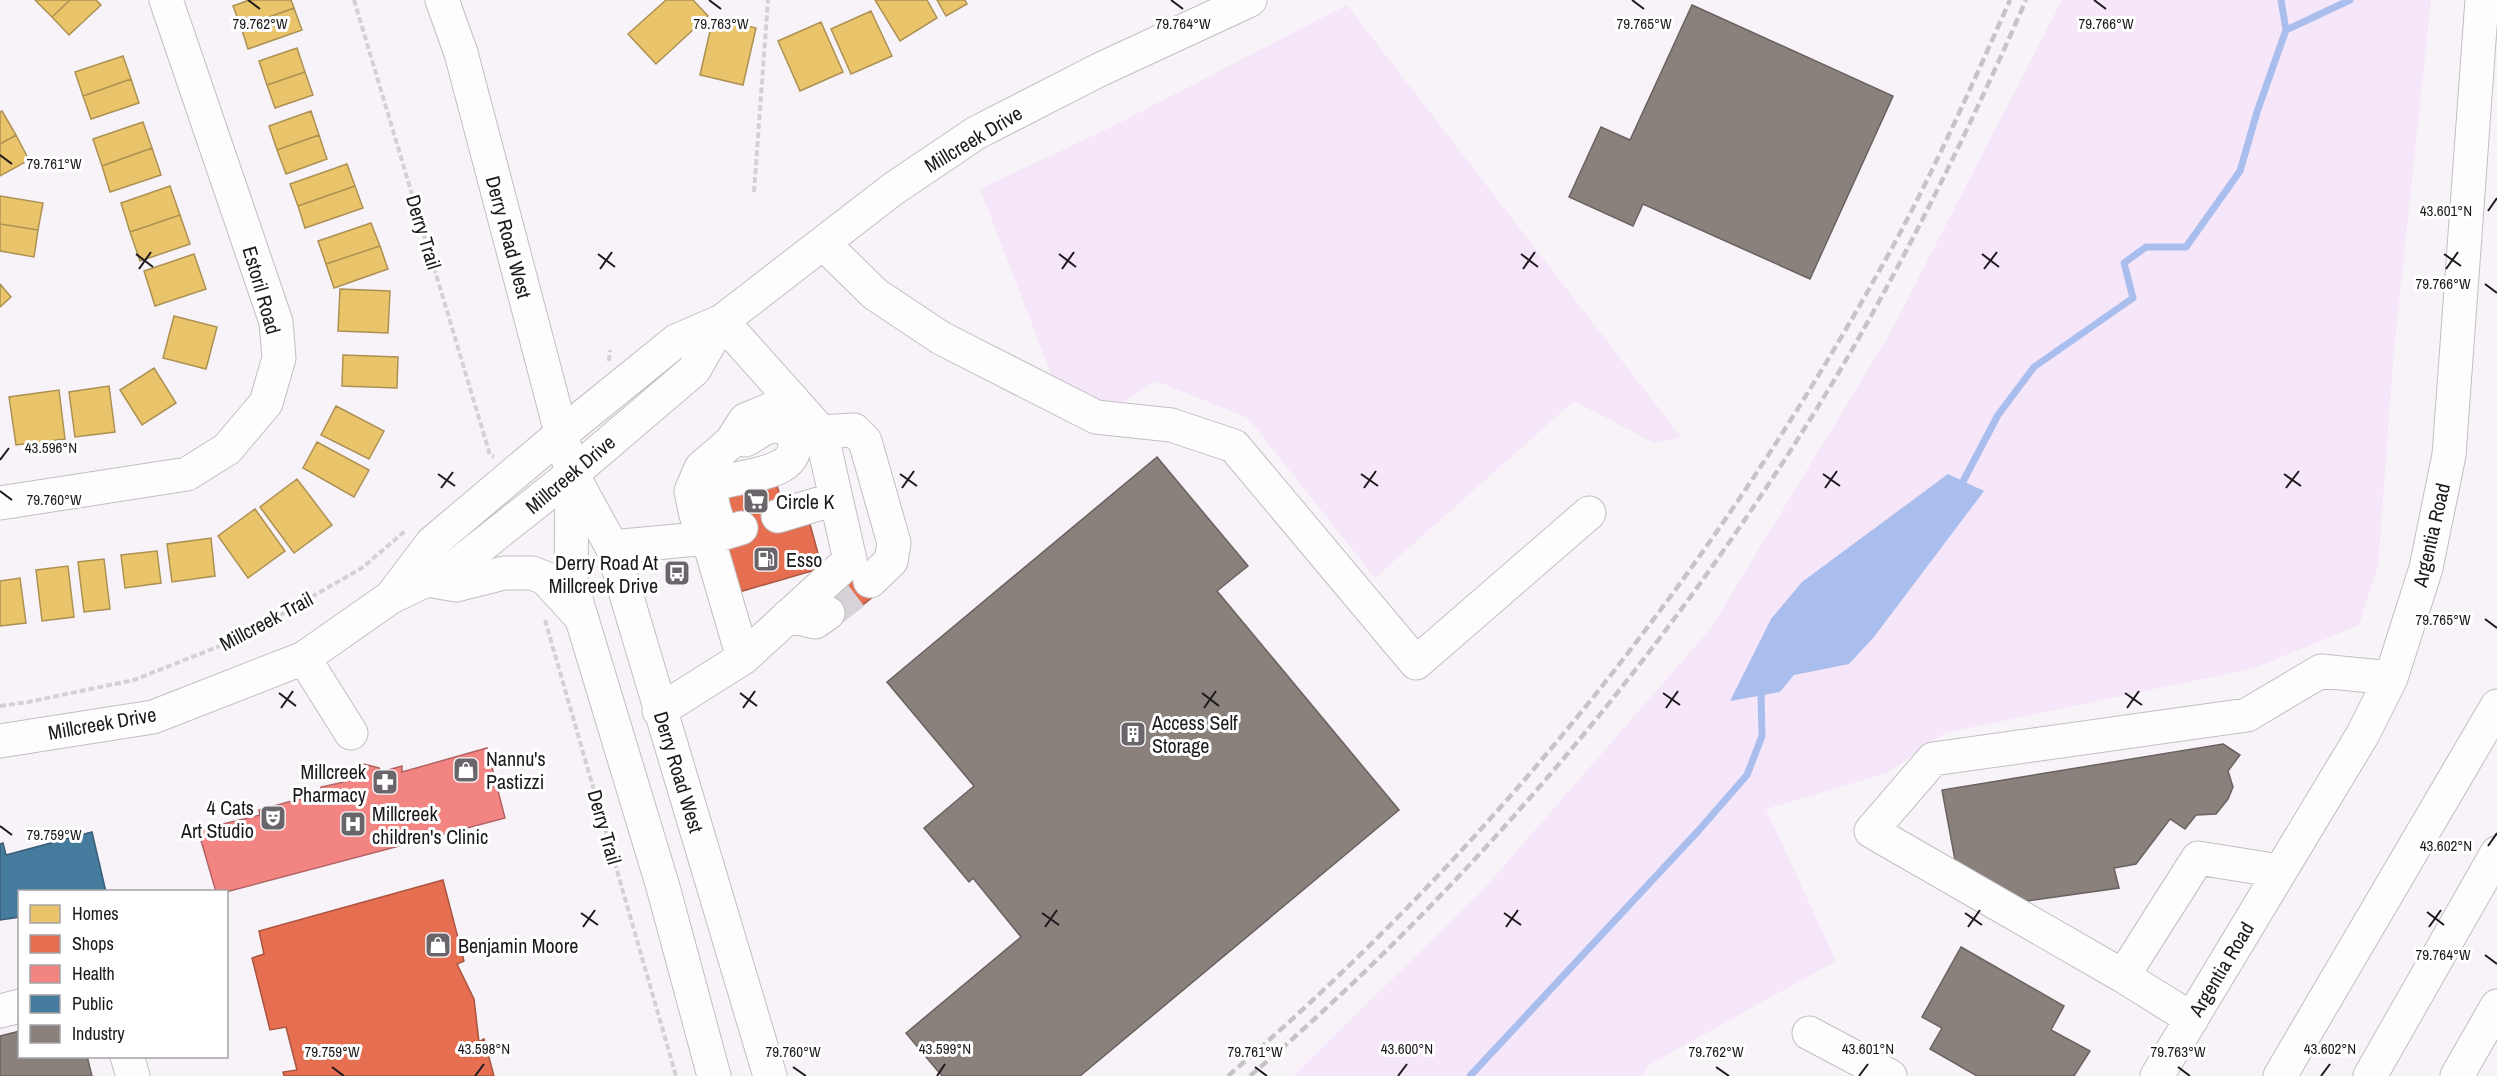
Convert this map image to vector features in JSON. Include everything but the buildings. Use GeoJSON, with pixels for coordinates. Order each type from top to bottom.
{"type":"FeatureCollection","features":[{"type":"Feature","properties":{"kind":"main road","name":"Estoril Road"},"geometry":{"type":"LineString","coordinates":[[0,503],[187,474],[227,449],[266,403],[279,358],[276,322],[166,0]]}},
{"type":"Feature","properties":{"kind":"main road","name":"Derry Road West"},"geometry":{"type":"LineString","coordinates":[[442,0],[461,52],[560,435],[572,474],[612,547],[659,711],[707,862],[770,1076]]}},
{"type":"Feature","properties":{"kind":"main road","name":"Millcreek Drive"},"geometry":{"type":"LineString","coordinates":[[391,597],[432,543],[560,435],[676,341],[722,321],[893,189],[976,133],[1099,70],[1250,0]]}},
{"type":"Feature","properties":{"kind":"main road","name":"Argentia Road"},"geometry":{"type":"LineString","coordinates":[[2157,1076],[2362,734],[2391,678],[2426,568],[2449,455],[2482,0]]}},
{"type":"Feature","properties":{"kind":"main road"},"geometry":{"type":"LineString","coordinates":[[824,244],[875,294],[941,338],[1096,417],[1172,425],[1234,446],[1416,663],[1589,513]]}},
{"type":"Feature","properties":{"kind":"main road","name":"Millcreek Drive"},"geometry":{"type":"LineString","coordinates":[[0,741],[153,717],[304,658],[391,597],[456,566],[572,474],[694,370],[722,321]]}},
{"type":"Feature","properties":{"kind":"main road"},"geometry":{"type":"LineString","coordinates":[[659,711],[743,657],[850,560],[821,432],[722,321]]}},
{"type":"Feature","properties":{"kind":"main road"},"geometry":{"type":"LineString","coordinates":[[724,534],[696,515],[691,491],[701,468],[731,442],[745,420],[793,400]]}},
{"type":"Feature","properties":{"kind":"main road"},"geometry":{"type":"LineString","coordinates":[[731,442],[746,440],[767,428],[781,426],[790,431],[796,442],[795,451],[781,466],[718,483],[711,497],[724,534],[743,657]]}},
{"type":"Feature","properties":{"kind":"main road"},"geometry":{"type":"LineString","coordinates":[[821,432],[854,430],[865,441],[894,543],[891,561],[870,581]]}},
{"type":"Feature","properties":{"kind":"main road","name":"Derry Road West"},"geometry":{"type":"LineString","coordinates":[[572,474],[571,583],[663,887],[714,1076]]}},
{"type":"Feature","properties":{"kind":"main road"},"geometry":{"type":"LineString","coordinates":[[778,516],[835,499]]}},
{"type":"Feature","properties":{"kind":"main road"},"geometry":{"type":"LineString","coordinates":[[612,547],[724,534]]}},
{"type":"Feature","properties":{"kind":"main road"},"geometry":{"type":"LineString","coordinates":[[427,580],[456,585],[504,573],[532,573],[545,578],[580,616]]}},
{"type":"Feature","properties":{"kind":"main road"},"geometry":{"type":"LineString","coordinates":[[788,616],[815,622],[828,612]]}},
{"type":"Feature","properties":{"kind":"main road"},"geometry":{"type":"LineString","coordinates":[[304,658],[351,733]]}},
{"type":"Feature","properties":{"kind":"main road"},"geometry":{"type":"LineString","coordinates":[[2192,1019],[2123,976],[1871,831],[1933,759],[2247,715],[2321,671],[2391,678]]}},
{"type":"Feature","properties":{"kind":"main road"},"geometry":{"type":"LineString","coordinates":[[2280,1076],[2497,706]]}},
{"type":"Feature","properties":{"kind":"main road"},"geometry":{"type":"LineString","coordinates":[[2370,1076],[2497,853]]}},
{"type":"Feature","properties":{"kind":"main road"},"geometry":{"type":"LineString","coordinates":[[2123,976],[2198,858],[2279,871]]}},
{"type":"Feature","properties":{"kind":"main road"},"geometry":{"type":"LineString","coordinates":[[0,1011],[18,1006]]}},
{"type":"Feature","properties":{"kind":"main road"},"geometry":{"type":"LineString","coordinates":[[2457,1076],[2497,1006]]}},
{"type":"Feature","properties":{"kind":"main road"},"geometry":{"type":"LineString","coordinates":[[1809,1033],[1890,1076]]}},
{"type":"Feature","properties":{"kind":"main road"},"geometry":{"type":"LineString","coordinates":[[128,1058],[133,1076]]}},
{"type":"Feature","properties":{"kind":"path","name":"Derry Trail"},"geometry":{"type":"LineString","coordinates":[[354,0],[490,455]]}},
{"type":"Feature","properties":{"kind":"path"},"geometry":{"type":"LineString","coordinates":[[754,192],[768,0]]}},
{"type":"Feature","properties":{"kind":"path"},"geometry":{"type":"LineString","coordinates":[[482,463],[490,455],[499,460]]}},
{"type":"Feature","properties":{"kind":"path","name":"Millcreek Trail"},"geometry":{"type":"LineString","coordinates":[[0,705],[28,702],[134,680],[240,638],[362,568],[411,525]]}},
{"type":"Feature","properties":{"kind":"path","name":"Derry Trail"},"geometry":{"type":"LineString","coordinates":[[542,608],[676,1076]]}},
{"type":"Feature","properties":{"kind":"shaded area"},"geometry":{"type":"Polygon","coordinates":[[[2062,0],[2431,0],[2394,350],[2378,566],[2359,625],[2255,668],[1945,733],[1887,773],[1766,809],[1836,961],[1647,1066],[1642,1076],[1293,1076],[1482,891],[1711,628],[1889,335],[2062,0]]]}},
{"type":"Feature","properties":{"kind":"shaded area"},"geometry":{"type":"Polygon","coordinates":[[[1347,5],[1681,437],[1654,443],[1574,401],[1375,578],[1248,418],[1156,381],[1118,405],[1056,387],[980,189],[1115,125],[1347,5]]]}},
{"type":"Feature","properties":{"kind":"water"},"geometry":{"type":"Polygon","coordinates":[[[1948,474],[1984,491],[1874,637],[1849,664],[1794,675],[1780,692],[1730,701],[1771,619],[1802,582],[1948,474]]]}},
{"type":"Feature","properties":{"kind":"waterway"},"geometry":{"type":"LineString","coordinates":[[1959,489],[1998,415],[2034,367],[2133,298],[2124,263],[2146,247],[2186,247],[2240,171],[2257,112],[2286,30],[2281,0]]}},
{"type":"Feature","properties":{"kind":"waterway"},"geometry":{"type":"LineString","coordinates":[[2286,30],[2350,0]]}},
{"type":"Feature","properties":{"kind":"waterway"},"geometry":{"type":"LineString","coordinates":[[1470,1076],[1699,830],[1747,775],[1762,736],[1761,695],[1765,688]]}},
{"type":"Feature","properties":{"kind":"tunnel"},"geometry":{"type":"LineString","coordinates":[[828,613],[870,581]]}},
{"type":"Feature","properties":{"kind":"railway"},"geometry":{"type":"LineString","coordinates":[[1228,1076],[1325,989],[1417,898],[1505,803],[1588,703],[1667,601],[1742,495],[1812,385],[1878,273],[1931,172],[2010,0]]}},
{"type":"Feature","properties":{"kind":"railway"},"geometry":{"type":"LineString","coordinates":[[1250,1076],[1337,998],[1421,916],[1501,830],[1579,740],[1653,647],[1723,551],[1788,454],[1873,312],[1942,180],[2026,0]]}},
{"type":"Feature","properties":{"kind":"place","name":"Circle K"},"geometry":{"type":"Point","coordinates":[756,501]}},
{"type":"Feature","properties":{"kind":"place","name":"Esso"},"geometry":{"type":"Point","coordinates":[766,559]}},
{"type":"Feature","properties":{"kind":"place","name":"Derry Road At Millcreek Drive"},"geometry":{"type":"Point","coordinates":[677,573]}},
{"type":"Feature","properties":{"kind":"place","name":"Access Self Storage"},"geometry":{"type":"Point","coordinates":[1133,734]}},
{"type":"Feature","properties":{"kind":"place","name":"Nannu's Pastizzi"},"geometry":{"type":"Point","coordinates":[466,770]}},
{"type":"Feature","properties":{"kind":"place","name":"Millcreek Pharmacy"},"geometry":{"type":"Point","coordinates":[385,782]}},
{"type":"Feature","properties":{"kind":"place","name":"4 Cats Art Studio"},"geometry":{"type":"Point","coordinates":[273,818]}},
{"type":"Feature","properties":{"kind":"place","name":"Millcreek children's Clinic"},"geometry":{"type":"Point","coordinates":[353,824]}},
{"type":"Feature","properties":{"kind":"place","name":"Benjamin Moore"},"geometry":{"type":"Point","coordinates":[438,945]}}]}
